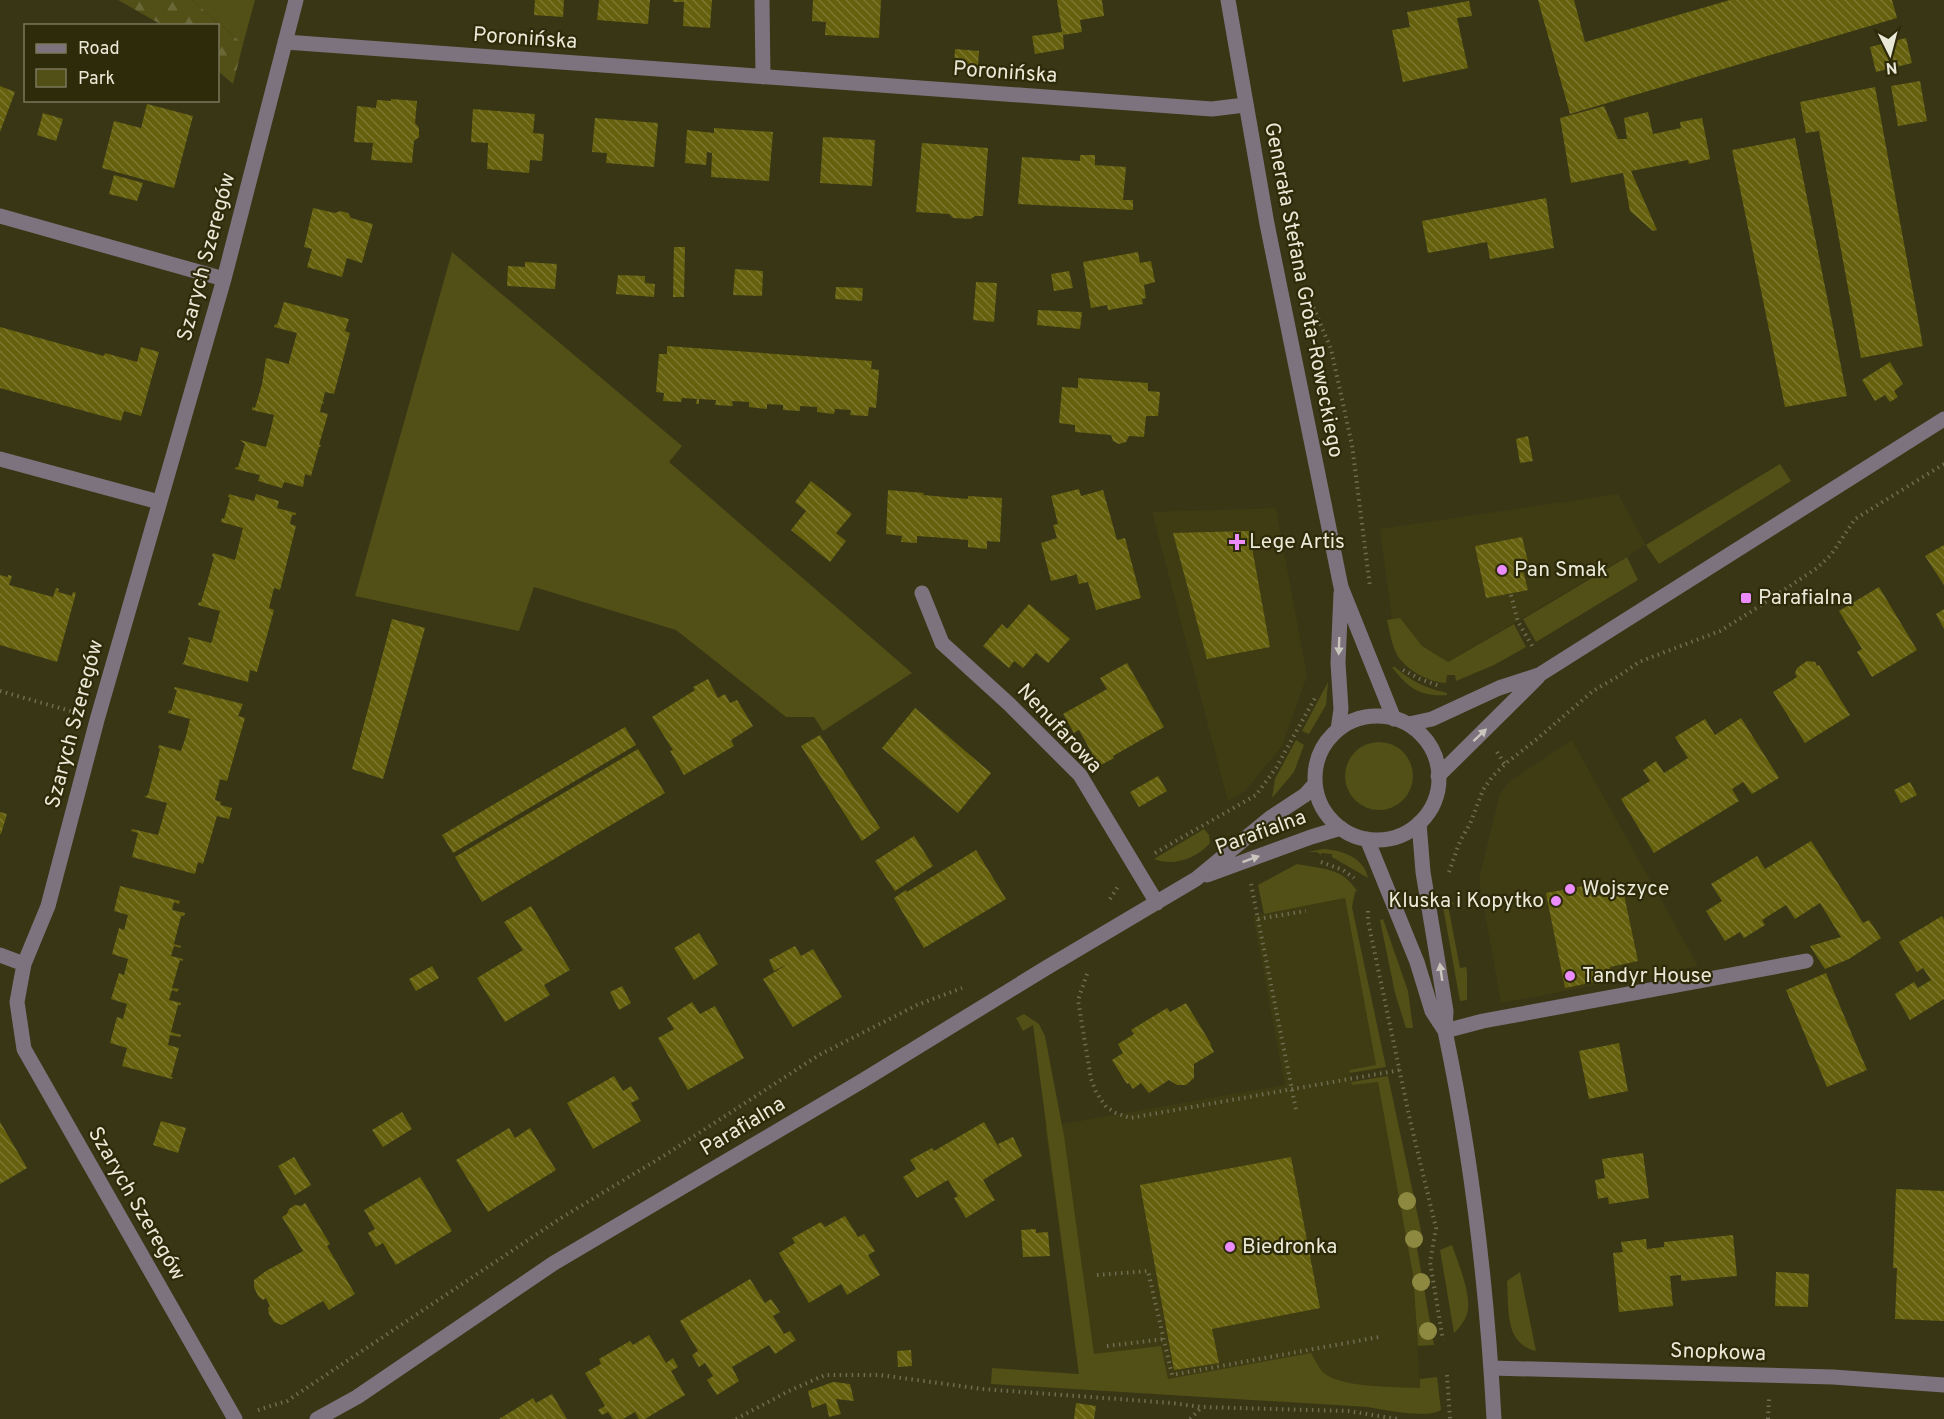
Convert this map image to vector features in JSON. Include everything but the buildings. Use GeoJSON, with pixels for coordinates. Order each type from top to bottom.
{"type":"FeatureCollection","features":[{"type":"Feature","properties":{"kind":"street","name":"Szarych Szeregów"},"geometry":{"type":"LineString","coordinates":[[235,1419],[24,1049],[17,1002],[24,964],[48,906],[97,720],[224,279],[296,0]]}},
{"type":"Feature","properties":{"kind":"street"},"geometry":{"type":"LineString","coordinates":[[762,0],[763,77]]}},
{"type":"Feature","properties":{"kind":"street","name":"Generała Stefana Grota-Roweckiego"},"geometry":{"type":"LineString","coordinates":[[1228,0],[1267,224],[1341,587],[1394,719]]}},
{"type":"Feature","properties":{"kind":"street","name":"Poronińska"},"geometry":{"type":"LineString","coordinates":[[285,42],[1212,109],[1245,105]]}},
{"type":"Feature","properties":{"kind":"street"},"geometry":{"type":"LineString","coordinates":[[0,216],[224,279]]}},
{"type":"Feature","properties":{"kind":"street"},"geometry":{"type":"LineString","coordinates":[[1438,776],[1539,675],[1944,419]]}},
{"type":"Feature","properties":{"kind":"street"},"geometry":{"type":"LineString","coordinates":[[0,459],[159,502]]}},
{"type":"Feature","properties":{"kind":"street","name":"Generała Stefana Grota-Roweckiego"},"geometry":{"type":"LineString","coordinates":[[1338,730],[1341,709],[1338,663],[1341,587]]}},
{"type":"Feature","properties":{"kind":"street","name":"Nenufarowa"},"geometry":{"type":"LineString","coordinates":[[922,593],[942,643],[1009,704],[1080,775],[1156,903]]}},
{"type":"Feature","properties":{"kind":"street"},"geometry":{"type":"LineString","coordinates":[[1409,724],[1432,719],[1499,688],[1539,675]]}},
{"type":"Feature","properties":{"kind":"street"},"geometry":{"type":"LineString","coordinates":[[1370,717],[1394,719],[1409,724],[1422,736],[1434,754],[1438,776],[1437,793],[1431,809],[1419,824],[1395,837],[1367,839],[1350,834],[1326,813],[1319,801],[1315,784],[1318,760],[1323,748],[1338,730],[1353,721],[1370,717]]}},
{"type":"Feature","properties":{"kind":"street","name":"Parafialna"},"geometry":{"type":"LineString","coordinates":[[317,1419],[357,1397],[554,1263],[862,1081],[1196,879],[1270,818],[1305,795],[1315,784]]}},
{"type":"Feature","properties":{"kind":"street"},"geometry":{"type":"LineString","coordinates":[[1419,824],[1424,879],[1446,1011],[1445,1031],[1475,1201],[1487,1305],[1494,1419]]}},
{"type":"Feature","properties":{"kind":"street","name":"Parafialna"},"geometry":{"type":"LineString","coordinates":[[1196,879],[1341,828]]}},
{"type":"Feature","properties":{"kind":"street"},"geometry":{"type":"LineString","coordinates":[[1367,839],[1417,962],[1432,1011],[1445,1031]]}},
{"type":"Feature","properties":{"kind":"street"},"geometry":{"type":"LineString","coordinates":[[0,955],[24,964]]}},
{"type":"Feature","properties":{"kind":"street"},"geometry":{"type":"LineString","coordinates":[[1445,1031],[1483,1021],[1806,961]]}},
{"type":"Feature","properties":{"kind":"street","name":"Snopkowa"},"geometry":{"type":"LineString","coordinates":[[1491,1368],[1822,1377],[1944,1385]]}},
{"type":"Feature","properties":{"kind":"path"},"geometry":{"type":"LineString","coordinates":[[1317,314],[1331,348],[1352,445],[1372,591]]}},
{"type":"Feature","properties":{"kind":"path"},"geometry":{"type":"LineString","coordinates":[[1451,871],[1460,841],[1470,824],[1483,790],[1504,764],[1593,691],[1639,662],[1720,631],[1817,568],[1831,555],[1855,519],[1944,464]]}},
{"type":"Feature","properties":{"kind":"path"},"geometry":{"type":"LineString","coordinates":[[1511,595],[1518,622],[1534,650]]}},
{"type":"Feature","properties":{"kind":"path"},"geometry":{"type":"LineString","coordinates":[[1397,664],[1420,679],[1435,686],[1446,687]]}},
{"type":"Feature","properties":{"kind":"path"},"geometry":{"type":"LineString","coordinates":[[1155,854],[1256,795],[1276,768],[1320,689]]}},
{"type":"Feature","properties":{"kind":"path"},"geometry":{"type":"LineString","coordinates":[[0,691],[73,712]]}},
{"type":"Feature","properties":{"kind":"path"},"geometry":{"type":"LineString","coordinates":[[1318,861],[1343,870],[1358,881]]}},
{"type":"Feature","properties":{"kind":"path"},"geometry":{"type":"LineString","coordinates":[[1108,902],[1125,878]]}},
{"type":"Feature","properties":{"kind":"path"},"geometry":{"type":"LineString","coordinates":[[1250,880],[1296,1110]]}},
{"type":"Feature","properties":{"kind":"path"},"geometry":{"type":"LineString","coordinates":[[1368,910],[1368,921],[1436,1228],[1430,1262],[1443,1340]]}},
{"type":"Feature","properties":{"kind":"path"},"geometry":{"type":"LineString","coordinates":[[1258,919],[1306,911]]}},
{"type":"Feature","properties":{"kind":"path"},"geometry":{"type":"LineString","coordinates":[[1089,970],[1078,1000],[1091,1079],[1106,1107],[1130,1118],[1400,1070]]}},
{"type":"Feature","properties":{"kind":"path"},"geometry":{"type":"LineString","coordinates":[[259,1409],[287,1401],[561,1218],[665,1155],[819,1055],[917,1005],[968,985]]}},
{"type":"Feature","properties":{"kind":"path"},"geometry":{"type":"LineString","coordinates":[[1097,1275],[1148,1270],[1172,1375],[1379,1336]]}},
{"type":"Feature","properties":{"kind":"path"},"geometry":{"type":"LineString","coordinates":[[1107,1346],[1165,1339]]}},
{"type":"Feature","properties":{"kind":"path"},"geometry":{"type":"LineString","coordinates":[[736,1419],[825,1375],[880,1375],[982,1389],[1202,1407],[1348,1411],[1398,1419]]}},
{"type":"Feature","properties":{"kind":"path"},"geometry":{"type":"LineString","coordinates":[[1447,1376],[1450,1419]]}},
{"type":"Feature","properties":{"kind":"path"},"geometry":{"type":"LineString","coordinates":[[1768,1397],[1768,1419]]}},
{"type":"Feature","properties":{"kind":"path"},"geometry":{"type":"LineString","coordinates":[[1190,1419],[1202,1407]]}},
{"type":"Feature","properties":{"kind":"shaded area"},"geometry":{"type":"Polygon","coordinates":[[[1618,494],[1646,545],[1441,666],[1392,620],[1380,529],[1618,494]]]}},
{"type":"Feature","properties":{"kind":"shaded area"},"geometry":{"type":"Polygon","coordinates":[[[1276,508],[1307,676],[1282,746],[1245,791],[1228,801],[1152,512],[1276,508]]]}},
{"type":"Feature","properties":{"kind":"shaded area"},"geometry":{"type":"Polygon","coordinates":[[[1572,740],[1698,966],[1501,1003],[1479,879],[1500,793],[1510,781],[1572,740]]]}},
{"type":"Feature","properties":{"kind":"shaded area"},"geometry":{"type":"Polygon","coordinates":[[[1345,898],[1376,1065],[1349,1070],[1352,1085],[1378,1081],[1413,1275],[1421,1399],[1079,1374],[1045,1127],[1285,1085],[1253,916],[1345,898]]]}},
{"type":"Feature","properties":{"kind":"green space"},"geometry":{"type":"Polygon","coordinates":[[[118,0],[192,0],[243,44],[233,84],[219,72],[219,24],[160,24],[118,0]]]}},
{"type":"Feature","properties":{"kind":"green space"},"geometry":{"type":"Polygon","coordinates":[[[192,0],[255,0],[243,44],[192,0]]]}},
{"type":"Feature","properties":{"kind":"green space"},"geometry":{"type":"Polygon","coordinates":[[[452,252],[682,446],[669,462],[912,673],[823,731],[814,717],[786,717],[676,630],[534,587],[519,631],[355,596],[452,252]]]}},
{"type":"Feature","properties":{"kind":"green space"},"geometry":{"type":"Polygon","coordinates":[[[1780,464],[1791,481],[1659,564],[1646,545],[1780,464]]]}},
{"type":"Feature","properties":{"kind":"green space"},"geometry":{"type":"Polygon","coordinates":[[[1627,557],[1638,580],[1536,642],[1523,619],[1627,557]]]}},
{"type":"Feature","properties":{"kind":"green space"},"geometry":{"type":"Polygon","coordinates":[[[1400,618],[1422,646],[1448,662],[1514,624],[1526,647],[1494,665],[1456,681],[1455,675],[1447,675],[1446,683],[1440,682],[1414,672],[1399,658],[1393,645],[1387,620],[1400,618]]]}},
{"type":"Feature","properties":{"kind":"green space"},"geometry":{"type":"Polygon","coordinates":[[[1392,667],[1420,684],[1447,693],[1447,695],[1422,693],[1415,690],[1392,667]]]}},
{"type":"Feature","properties":{"kind":"green space"},"geometry":{"type":"Polygon","coordinates":[[[1328,682],[1326,705],[1309,734],[1302,731],[1328,682]]]}},
{"type":"Feature","properties":{"kind":"green space"},"geometry":{"type":"Polygon","coordinates":[[[1296,740],[1304,745],[1294,772],[1272,798],[1275,779],[1296,740]]]}},
{"type":"Feature","properties":{"kind":"green space"},"geometry":{"type":"Polygon","coordinates":[[[1379,742],[1392,745],[1403,752],[1410,763],[1413,776],[1410,789],[1403,800],[1392,807],[1379,810],[1366,807],[1355,800],[1348,789],[1345,776],[1348,763],[1355,752],[1366,745],[1379,742]]]}},
{"type":"Feature","properties":{"kind":"green space"},"geometry":{"type":"Polygon","coordinates":[[[1204,829],[1209,835],[1210,843],[1199,853],[1185,860],[1169,862],[1154,859],[1204,829]]]}},
{"type":"Feature","properties":{"kind":"green space"},"geometry":{"type":"Polygon","coordinates":[[[1323,849],[1351,856],[1362,865],[1368,878],[1332,857],[1332,854],[1321,853],[1321,855],[1317,852],[1308,852],[1323,849]]]}},
{"type":"Feature","properties":{"kind":"green space"},"geometry":{"type":"Polygon","coordinates":[[[1297,864],[1338,873],[1345,877],[1357,891],[1352,907],[1386,1067],[1350,1073],[1349,1070],[1376,1065],[1345,898],[1264,914],[1258,885],[1297,864]]]}},
{"type":"Feature","properties":{"kind":"green space"},"geometry":{"type":"Polygon","coordinates":[[[1441,896],[1447,897],[1454,904],[1448,905],[1460,968],[1466,967],[1467,971],[1467,1000],[1460,1001],[1441,896]]]}},
{"type":"Feature","properties":{"kind":"green space"},"geometry":{"type":"Polygon","coordinates":[[[1383,919],[1408,991],[1413,1028],[1406,1028],[1395,993],[1380,920],[1383,919]]]}},
{"type":"Feature","properties":{"kind":"green space"},"geometry":{"type":"Polygon","coordinates":[[[1024,1014],[1039,1024],[1045,1036],[1064,1136],[1094,1354],[1161,1346],[1168,1379],[1311,1353],[1324,1373],[1343,1382],[1420,1388],[1420,1379],[1437,1377],[1441,1410],[1435,1413],[1417,1414],[1368,1407],[991,1384],[992,1368],[1079,1374],[1033,1025],[1023,1031],[1016,1018],[1024,1014]]]}},
{"type":"Feature","properties":{"kind":"green space"},"geometry":{"type":"Polygon","coordinates":[[[1388,1076],[1423,1240],[1417,1248],[1434,1345],[1418,1346],[1413,1275],[1378,1082],[1352,1085],[1351,1082],[1388,1076]]]}},
{"type":"Feature","properties":{"kind":"green space"},"geometry":{"type":"Polygon","coordinates":[[[1452,1245],[1463,1277],[1468,1302],[1466,1316],[1454,1333],[1440,1250],[1452,1245]]]}},
{"type":"Feature","properties":{"kind":"green space"},"geometry":{"type":"Polygon","coordinates":[[[1520,1272],[1536,1351],[1518,1341],[1510,1324],[1507,1281],[1520,1272]]]}},
{"type":"Feature","properties":{"kind":"place","name":"Lege Artis"},"geometry":{"type":"Point","coordinates":[1237,542]}},
{"type":"Feature","properties":{"kind":"place","name":"Pan Smak"},"geometry":{"type":"Point","coordinates":[1502,570]}},
{"type":"Feature","properties":{"kind":"place","name":"Parafialna"},"geometry":{"type":"Point","coordinates":[1746,598]}},
{"type":"Feature","properties":{"kind":"place","name":"Wojszyce"},"geometry":{"type":"Point","coordinates":[1570,889]}},
{"type":"Feature","properties":{"kind":"place","name":"Kluska i Kopytko"},"geometry":{"type":"Point","coordinates":[1556,901]}},
{"type":"Feature","properties":{"kind":"place","name":"Tandyr House"},"geometry":{"type":"Point","coordinates":[1570,976]}},
{"type":"Feature","properties":{"kind":"place","name":"Biedronka"},"geometry":{"type":"Point","coordinates":[1230,1247]}}]}
